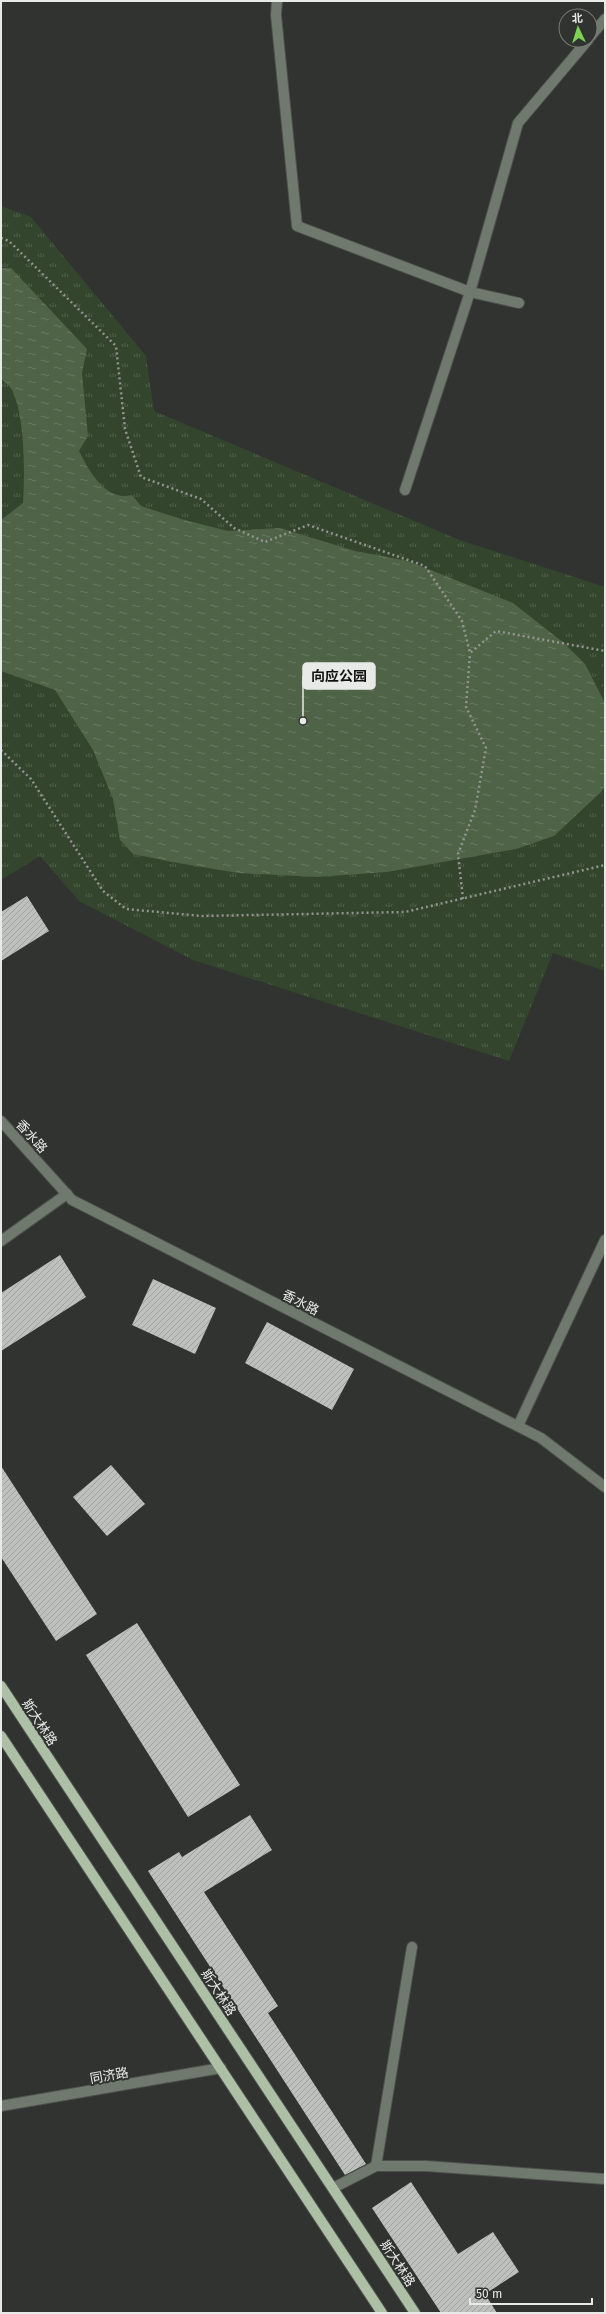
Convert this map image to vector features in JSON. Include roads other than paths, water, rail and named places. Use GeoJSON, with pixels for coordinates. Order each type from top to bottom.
{"type":"FeatureCollection","features":[{"type":"Feature","properties":{"kind":"main road","name":"斯大林路"},"geometry":{"type":"LineString","coordinates":[[1,1686],[415,2313]]}},
{"type":"Feature","properties":{"kind":"main road"},"geometry":{"type":"LineString","coordinates":[[2,1738],[382,2313]]}},
{"type":"Feature","properties":{"kind":"street"},"geometry":{"type":"LineString","coordinates":[[276,1],[276,15],[297,226],[470,292],[519,303]]}},
{"type":"Feature","properties":{"kind":"street"},"geometry":{"type":"LineString","coordinates":[[598,27],[605,19]]}},
{"type":"Feature","properties":{"kind":"street"},"geometry":{"type":"LineString","coordinates":[[405,490],[470,292],[518,123],[581,48]]}},
{"type":"Feature","properties":{"kind":"street","name":"香水路"},"geometry":{"type":"LineString","coordinates":[[1,1121],[72,1200],[541,1438],[605,1487]]}},
{"type":"Feature","properties":{"kind":"street"},"geometry":{"type":"LineString","coordinates":[[1,1240],[67,1194]]}},
{"type":"Feature","properties":{"kind":"street"},"geometry":{"type":"LineString","coordinates":[[518,1426],[605,1240]]}},
{"type":"Feature","properties":{"kind":"street"},"geometry":{"type":"LineString","coordinates":[[376,2166],[412,1947]]}},
{"type":"Feature","properties":{"kind":"street","name":"同济路"},"geometry":{"type":"LineString","coordinates":[[1,2106],[221,2068]]}},
{"type":"Feature","properties":{"kind":"street"},"geometry":{"type":"LineString","coordinates":[[332,2188],[376,2166],[426,2166],[605,2179]]}},
{"type":"Feature","properties":{"kind":"water"},"geometry":{"type":"Polygon","coordinates":[[[1,268],[11,268],[87,349],[82,373],[88,436],[79,451],[93,476],[106,489],[114,494],[123,496],[132,495],[141,506],[181,519],[228,531],[280,528],[355,551],[408,561],[513,603],[564,643],[585,664],[603,699],[605,704],[605,786],[601,792],[554,836],[516,849],[387,872],[317,877],[238,873],[133,854],[120,840],[113,799],[93,750],[55,690],[1,671],[1,520],[23,503],[24,477],[22,430],[16,401],[12,390],[1,378],[1,268]]]}},
{"type":"Feature","properties":{"kind":"place","name":"向应公园"},"geometry":{"type":"Point","coordinates":[303,721]}}]}
